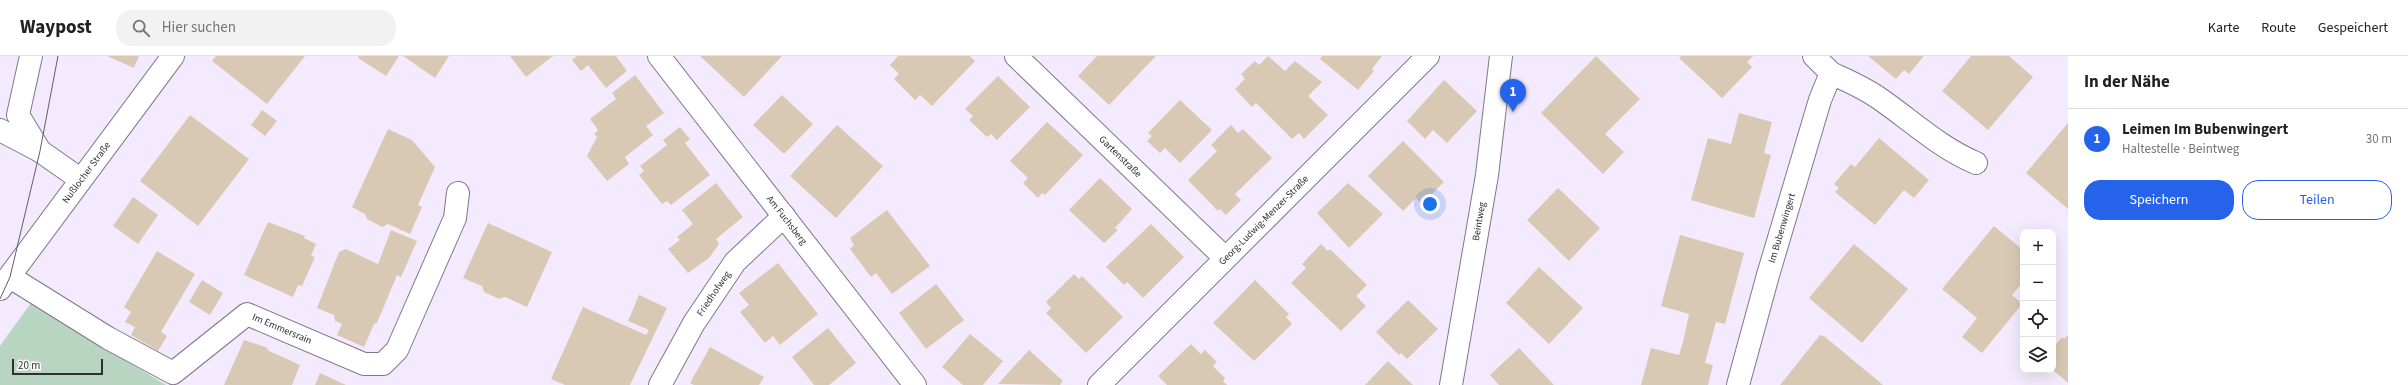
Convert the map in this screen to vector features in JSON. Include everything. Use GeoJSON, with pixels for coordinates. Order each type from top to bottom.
{"type":"FeatureCollection","features":[{"type":"Feature","properties":{"kind":"street"},"geometry":{"type":"LineString","coordinates":[[31,56],[18,115],[40,151]]}},
{"type":"Feature","properties":{"kind":"street","name":"Nußlocher Straße"},"geometry":{"type":"LineString","coordinates":[[5,283],[80,179],[173,56]]}},
{"type":"Feature","properties":{"kind":"street","name":"Gartenstraße"},"geometry":{"type":"LineString","coordinates":[[1016,56],[1225,258]]}},
{"type":"Feature","properties":{"kind":"street","name":"Georg-Ludwig-Menzer-Straße"},"geometry":{"type":"LineString","coordinates":[[1099,385],[1428,56]]}},
{"type":"Feature","properties":{"kind":"street","name":"Beintweg"},"geometry":{"type":"LineString","coordinates":[[1451,385],[1487,175],[1501,56]]}},
{"type":"Feature","properties":{"kind":"street"},"geometry":{"type":"LineString","coordinates":[[1814,56],[1831,73],[1879,98],[1940,144],[1956,154],[1976,163]]}},
{"type":"Feature","properties":{"kind":"street","name":"Am Fuchsberg"},"geometry":{"type":"LineString","coordinates":[[661,57],[915,385]]}},
{"type":"Feature","properties":{"kind":"street","name":"Im Bubenwingert"},"geometry":{"type":"LineString","coordinates":[[1738,385],[1768,275],[1820,100],[1831,73]]}},
{"type":"Feature","properties":{"kind":"street"},"geometry":{"type":"LineString","coordinates":[[0,130],[40,151],[80,179]]}},
{"type":"Feature","properties":{"kind":"street","name":"Im Emmersrain"},"geometry":{"type":"LineString","coordinates":[[5,283],[173,373],[248,314],[364,364],[383,364],[397,350],[455,218],[458,193]]}},
{"type":"Feature","properties":{"kind":"street","name":"Friedhofweg"},"geometry":{"type":"LineString","coordinates":[[660,385],[694,323],[735,262],[784,216]]}},
{"type":"Feature","properties":{"kind":"green space"},"geometry":{"type":"Polygon","coordinates":[[[31,303],[166,385],[0,385],[0,346],[31,303]]]}},
{"type":"Feature","properties":{"kind":"building"},"geometry":{"type":"Polygon","coordinates":[[[107,56],[139,56],[134,68],[107,56]]]}},
{"type":"Feature","properties":{"kind":"building"},"geometry":{"type":"Polygon","coordinates":[[[216,56],[305,56],[267,104],[212,61],[216,56]]]}},
{"type":"Feature","properties":{"kind":"building"},"geometry":{"type":"Polygon","coordinates":[[[359,56],[399,56],[386,76],[358,58],[359,56]]]}},
{"type":"Feature","properties":{"kind":"building"},"geometry":{"type":"Polygon","coordinates":[[[403,56],[449,56],[435,78],[403,56]]]}},
{"type":"Feature","properties":{"kind":"building"},"geometry":{"type":"Polygon","coordinates":[[[510,56],[553,56],[526,77],[510,56]]]}},
{"type":"Feature","properties":{"kind":"building"},"geometry":{"type":"Polygon","coordinates":[[[577,56],[616,56],[627,71],[606,88],[588,65],[581,71],[572,60],[577,56]]]}},
{"type":"Feature","properties":{"kind":"building"},"geometry":{"type":"Polygon","coordinates":[[[700,56],[782,56],[744,97],[700,56]]]}},
{"type":"Feature","properties":{"kind":"building"},"geometry":{"type":"Polygon","coordinates":[[[898,56],[970,56],[975,61],[932,106],[920,95],[915,100],[894,79],[899,74],[890,65],[898,56]]]}},
{"type":"Feature","properties":{"kind":"building"},"geometry":{"type":"Polygon","coordinates":[[[1097,56],[1156,56],[1109,105],[1078,76],[1097,56]]]}},
{"type":"Feature","properties":{"kind":"building"},"geometry":{"type":"Polygon","coordinates":[[[1268,56],[1285,71],[1295,61],[1322,82],[1308,96],[1328,115],[1304,139],[1299,133],[1292,139],[1256,103],[1252,107],[1235,89],[1245,79],[1241,74],[1255,61],[1259,65],[1268,56]]]}},
{"type":"Feature","properties":{"kind":"building"},"geometry":{"type":"Polygon","coordinates":[[[1322,56],[1382,56],[1372,69],[1374,71],[1358,90],[1320,59],[1322,56]]]}},
{"type":"Feature","properties":{"kind":"building"},"geometry":{"type":"Polygon","coordinates":[[[1596,56],[1640,99],[1605,134],[1624,152],[1603,174],[1541,113],[1596,56]]]}},
{"type":"Feature","properties":{"kind":"building"},"geometry":{"type":"Polygon","coordinates":[[[1681,56],[1753,56],[1747,62],[1752,67],[1722,98],[1679,58],[1681,56]]]}},
{"type":"Feature","properties":{"kind":"building"},"geometry":{"type":"Polygon","coordinates":[[[1868,56],[1924,56],[1909,74],[1904,70],[1896,79],[1868,56]]]}},
{"type":"Feature","properties":{"kind":"building"},"geometry":{"type":"Polygon","coordinates":[[[1971,56],[2009,56],[2033,77],[1988,130],[1942,91],[1971,56]]]}},
{"type":"Feature","properties":{"kind":"building"},"geometry":{"type":"Polygon","coordinates":[[[635,75],[664,113],[646,126],[653,135],[625,157],[629,164],[607,181],[587,156],[597,137],[594,134],[598,130],[590,119],[616,99],[612,93],[635,75]]]}},
{"type":"Feature","properties":{"kind":"building"},"geometry":{"type":"Polygon","coordinates":[[[998,76],[1030,107],[997,140],[991,134],[987,137],[969,120],[973,116],[965,109],[998,76]]]}},
{"type":"Feature","properties":{"kind":"building"},"geometry":{"type":"Polygon","coordinates":[[[1444,80],[1477,111],[1447,143],[1433,130],[1425,139],[1407,121],[1444,80]]]}},
{"type":"Feature","properties":{"kind":"building"},"geometry":{"type":"Polygon","coordinates":[[[782,95],[813,124],[784,154],[753,125],[782,95]]]}},
{"type":"Feature","properties":{"kind":"building"},"geometry":{"type":"Polygon","coordinates":[[[1180,100],[1212,130],[1180,163],[1165,148],[1160,153],[1147,141],[1152,136],[1148,133],[1180,100]]]}},
{"type":"Feature","properties":{"kind":"building"},"geometry":{"type":"Polygon","coordinates":[[[262,110],[277,121],[265,136],[251,125],[262,110]]]}},
{"type":"Feature","properties":{"kind":"building"},"geometry":{"type":"Polygon","coordinates":[[[1739,113],[1772,122],[1764,153],[1771,155],[1754,218],[1691,200],[1708,138],[1731,144],[1739,113]]]}},
{"type":"Feature","properties":{"kind":"building"},"geometry":{"type":"Polygon","coordinates":[[[190,115],[249,159],[198,226],[140,181],[190,115]]]}},
{"type":"Feature","properties":{"kind":"building"},"geometry":{"type":"Polygon","coordinates":[[[1047,122],[1083,155],[1045,195],[1042,193],[1038,198],[1023,183],[1028,178],[1010,161],[1047,122]]]}},
{"type":"Feature","properties":{"kind":"building"},"geometry":{"type":"Polygon","coordinates":[[[2068,123],[2068,209],[2026,173],[2068,123]]]}},
{"type":"Feature","properties":{"kind":"building"},"geometry":{"type":"Polygon","coordinates":[[[837,125],[883,166],[836,218],[790,176],[837,125]]]}},
{"type":"Feature","properties":{"kind":"building"},"geometry":{"type":"Polygon","coordinates":[[[1231,125],[1238,133],[1243,129],[1272,158],[1235,194],[1241,200],[1226,215],[1220,209],[1218,211],[1188,180],[1217,151],[1211,145],[1231,125]]]}},
{"type":"Feature","properties":{"kind":"building"},"geometry":{"type":"Polygon","coordinates":[[[680,127],[690,139],[685,143],[710,175],[671,205],[667,201],[662,204],[639,175],[644,171],[640,166],[667,145],[663,140],[680,127]]]}},
{"type":"Feature","properties":{"kind":"building"},"geometry":{"type":"Polygon","coordinates":[[[388,129],[412,140],[435,167],[418,205],[422,207],[410,234],[388,224],[382,227],[367,219],[365,214],[352,207],[388,129]]]}},
{"type":"Feature","properties":{"kind":"building"},"geometry":{"type":"Polygon","coordinates":[[[1879,138],[1929,180],[1914,198],[1904,190],[1875,225],[1835,192],[1839,188],[1834,184],[1851,164],[1855,167],[1879,138]]]}},
{"type":"Feature","properties":{"kind":"building"},"geometry":{"type":"Polygon","coordinates":[[[1403,141],[1444,182],[1422,204],[1416,198],[1403,211],[1368,176],[1403,141]]]}},
{"type":"Feature","properties":{"kind":"building"},"geometry":{"type":"Polygon","coordinates":[[[1100,178],[1132,209],[1115,228],[1118,230],[1104,243],[1069,210],[1100,178]]]}},
{"type":"Feature","properties":{"kind":"building"},"geometry":{"type":"Polygon","coordinates":[[[716,183],[743,217],[716,239],[719,244],[709,258],[688,273],[668,249],[680,240],[677,237],[693,224],[682,210],[716,183]]]}},
{"type":"Feature","properties":{"kind":"building"},"geometry":{"type":"Polygon","coordinates":[[[1348,183],[1383,214],[1349,248],[1317,213],[1348,183]]]}},
{"type":"Feature","properties":{"kind":"building"},"geometry":{"type":"Polygon","coordinates":[[[1558,188],[1600,228],[1569,261],[1527,220],[1558,188]]]}},
{"type":"Feature","properties":{"kind":"building"},"geometry":{"type":"Polygon","coordinates":[[[133,197],[158,215],[138,244],[113,226],[133,197]]]}},
{"type":"Feature","properties":{"kind":"building"},"geometry":{"type":"Polygon","coordinates":[[[887,210],[930,266],[892,294],[876,273],[871,277],[850,249],[854,245],[850,238],[887,210]]]}},
{"type":"Feature","properties":{"kind":"building"},"geometry":{"type":"Polygon","coordinates":[[[268,222],[305,236],[304,238],[316,244],[311,256],[315,257],[302,286],[298,285],[293,297],[244,275],[268,222]]]}},
{"type":"Feature","properties":{"kind":"building"},"geometry":{"type":"Polygon","coordinates":[[[488,223],[552,252],[527,307],[505,297],[499,299],[484,292],[482,286],[463,278],[488,223]]]}},
{"type":"Feature","properties":{"kind":"building"},"geometry":{"type":"Polygon","coordinates":[[[1151,224],[1184,257],[1143,298],[1127,282],[1124,285],[1106,267],[1151,224]]]}},
{"type":"Feature","properties":{"kind":"building"},"geometry":{"type":"Polygon","coordinates":[[[1994,226],[2020,248],[2020,286],[2012,295],[2020,302],[2020,306],[1982,353],[1962,337],[1977,318],[1942,289],[1994,226]]]}},
{"type":"Feature","properties":{"kind":"building"},"geometry":{"type":"Polygon","coordinates":[[[391,230],[417,241],[401,277],[397,275],[377,323],[374,324],[364,347],[337,335],[342,324],[335,321],[334,315],[317,308],[339,252],[346,249],[378,264],[391,230]]]}},
{"type":"Feature","properties":{"kind":"building"},"geometry":{"type":"Polygon","coordinates":[[[1680,235],[1744,253],[1725,324],[1716,322],[1705,363],[1713,365],[1708,385],[1641,385],[1651,348],[1679,355],[1683,342],[1689,314],[1661,306],[1680,235]]]}},
{"type":"Feature","properties":{"kind":"building"},"geometry":{"type":"Polygon","coordinates":[[[1321,244],[1328,251],[1330,249],[1367,285],[1356,296],[1366,306],[1341,331],[1291,283],[1306,268],[1302,264],[1321,244]]]}},
{"type":"Feature","properties":{"kind":"building"},"geometry":{"type":"Polygon","coordinates":[[[1854,244],[1908,289],[1862,343],[1809,298],[1854,244]]]}},
{"type":"Feature","properties":{"kind":"building"},"geometry":{"type":"Polygon","coordinates":[[[157,251],[195,274],[161,332],[167,336],[158,351],[131,335],[135,327],[125,322],[131,312],[124,307],[157,251]]]}},
{"type":"Feature","properties":{"kind":"building"},"geometry":{"type":"Polygon","coordinates":[[[778,263],[818,314],[780,345],[773,336],[765,343],[740,312],[749,305],[739,293],[778,263]]]}},
{"type":"Feature","properties":{"kind":"building"},"geometry":{"type":"Polygon","coordinates":[[[1539,267],[1583,308],[1549,344],[1506,303],[1539,267]]]}},
{"type":"Feature","properties":{"kind":"building"},"geometry":{"type":"Polygon","coordinates":[[[1074,274],[1079,279],[1082,276],[1123,317],[1086,353],[1046,313],[1051,308],[1046,302],[1074,274]]]}},
{"type":"Feature","properties":{"kind":"building"},"geometry":{"type":"Polygon","coordinates":[[[202,280],[223,293],[210,315],[189,302],[202,280]]]}},
{"type":"Feature","properties":{"kind":"building"},"geometry":{"type":"Polygon","coordinates":[[[1255,280],[1289,314],[1286,317],[1292,324],[1254,361],[1213,323],[1255,280]]]}},
{"type":"Feature","properties":{"kind":"building"},"geometry":{"type":"Polygon","coordinates":[[[936,284],[964,320],[926,349],[899,313],[936,284]]]}},
{"type":"Feature","properties":{"kind":"building"},"geometry":{"type":"Polygon","coordinates":[[[639,295],[667,308],[630,385],[565,385],[551,379],[583,307],[646,335],[649,330],[628,321],[639,295]]]}},
{"type":"Feature","properties":{"kind":"building"},"geometry":{"type":"Polygon","coordinates":[[[1408,300],[1438,329],[1407,359],[1401,353],[1399,355],[1376,332],[1408,300]]]}},
{"type":"Feature","properties":{"kind":"building"},"geometry":{"type":"Polygon","coordinates":[[[828,328],[856,363],[829,385],[814,385],[792,357],[828,328]]]}},
{"type":"Feature","properties":{"kind":"building"},"geometry":{"type":"Polygon","coordinates":[[[970,334],[1003,361],[983,385],[963,385],[942,367],[970,334]]]}},
{"type":"Feature","properties":{"kind":"building"},"geometry":{"type":"Polygon","coordinates":[[[1820,335],[1824,336],[1883,385],[1780,385],[1820,335]]]}},
{"type":"Feature","properties":{"kind":"building"},"geometry":{"type":"Polygon","coordinates":[[[2068,335],[2068,383],[2056,373],[2056,344],[2062,337],[2064,339],[2068,335]]]}},
{"type":"Feature","properties":{"kind":"building"},"geometry":{"type":"Polygon","coordinates":[[[244,340],[268,348],[267,350],[300,365],[292,385],[224,385],[244,340]]]}},
{"type":"Feature","properties":{"kind":"building"},"geometry":{"type":"Polygon","coordinates":[[[1191,344],[1201,354],[1205,350],[1217,362],[1213,366],[1225,378],[1223,381],[1227,385],[1167,385],[1158,376],[1191,344]]]}},
{"type":"Feature","properties":{"kind":"building"},"geometry":{"type":"Polygon","coordinates":[[[710,347],[764,377],[759,385],[694,385],[690,383],[710,347]]]}},
{"type":"Feature","properties":{"kind":"building"},"geometry":{"type":"Polygon","coordinates":[[[1519,348],[1554,385],[1499,385],[1490,375],[1519,348]]]}},
{"type":"Feature","properties":{"kind":"building"},"geometry":{"type":"Polygon","coordinates":[[[1029,350],[1063,381],[1060,385],[998,384],[1029,350]]]}},
{"type":"Feature","properties":{"kind":"building"},"geometry":{"type":"Polygon","coordinates":[[[1388,361],[1413,385],[1365,385],[1388,361]]]}},
{"type":"Feature","properties":{"kind":"building"},"geometry":{"type":"Polygon","coordinates":[[[320,373],[346,385],[315,385],[320,373]]]}},
{"type":"Feature","properties":{"kind":"tram line"},"geometry":{"type":"LineString","coordinates":[[0,299],[10,277],[40,151],[58,56]]}},
{"type":"Feature","properties":{"kind":"place","name":"Leimen Im Bubenwingert"},"geometry":{"type":"Point","coordinates":[1513,112]}}]}
